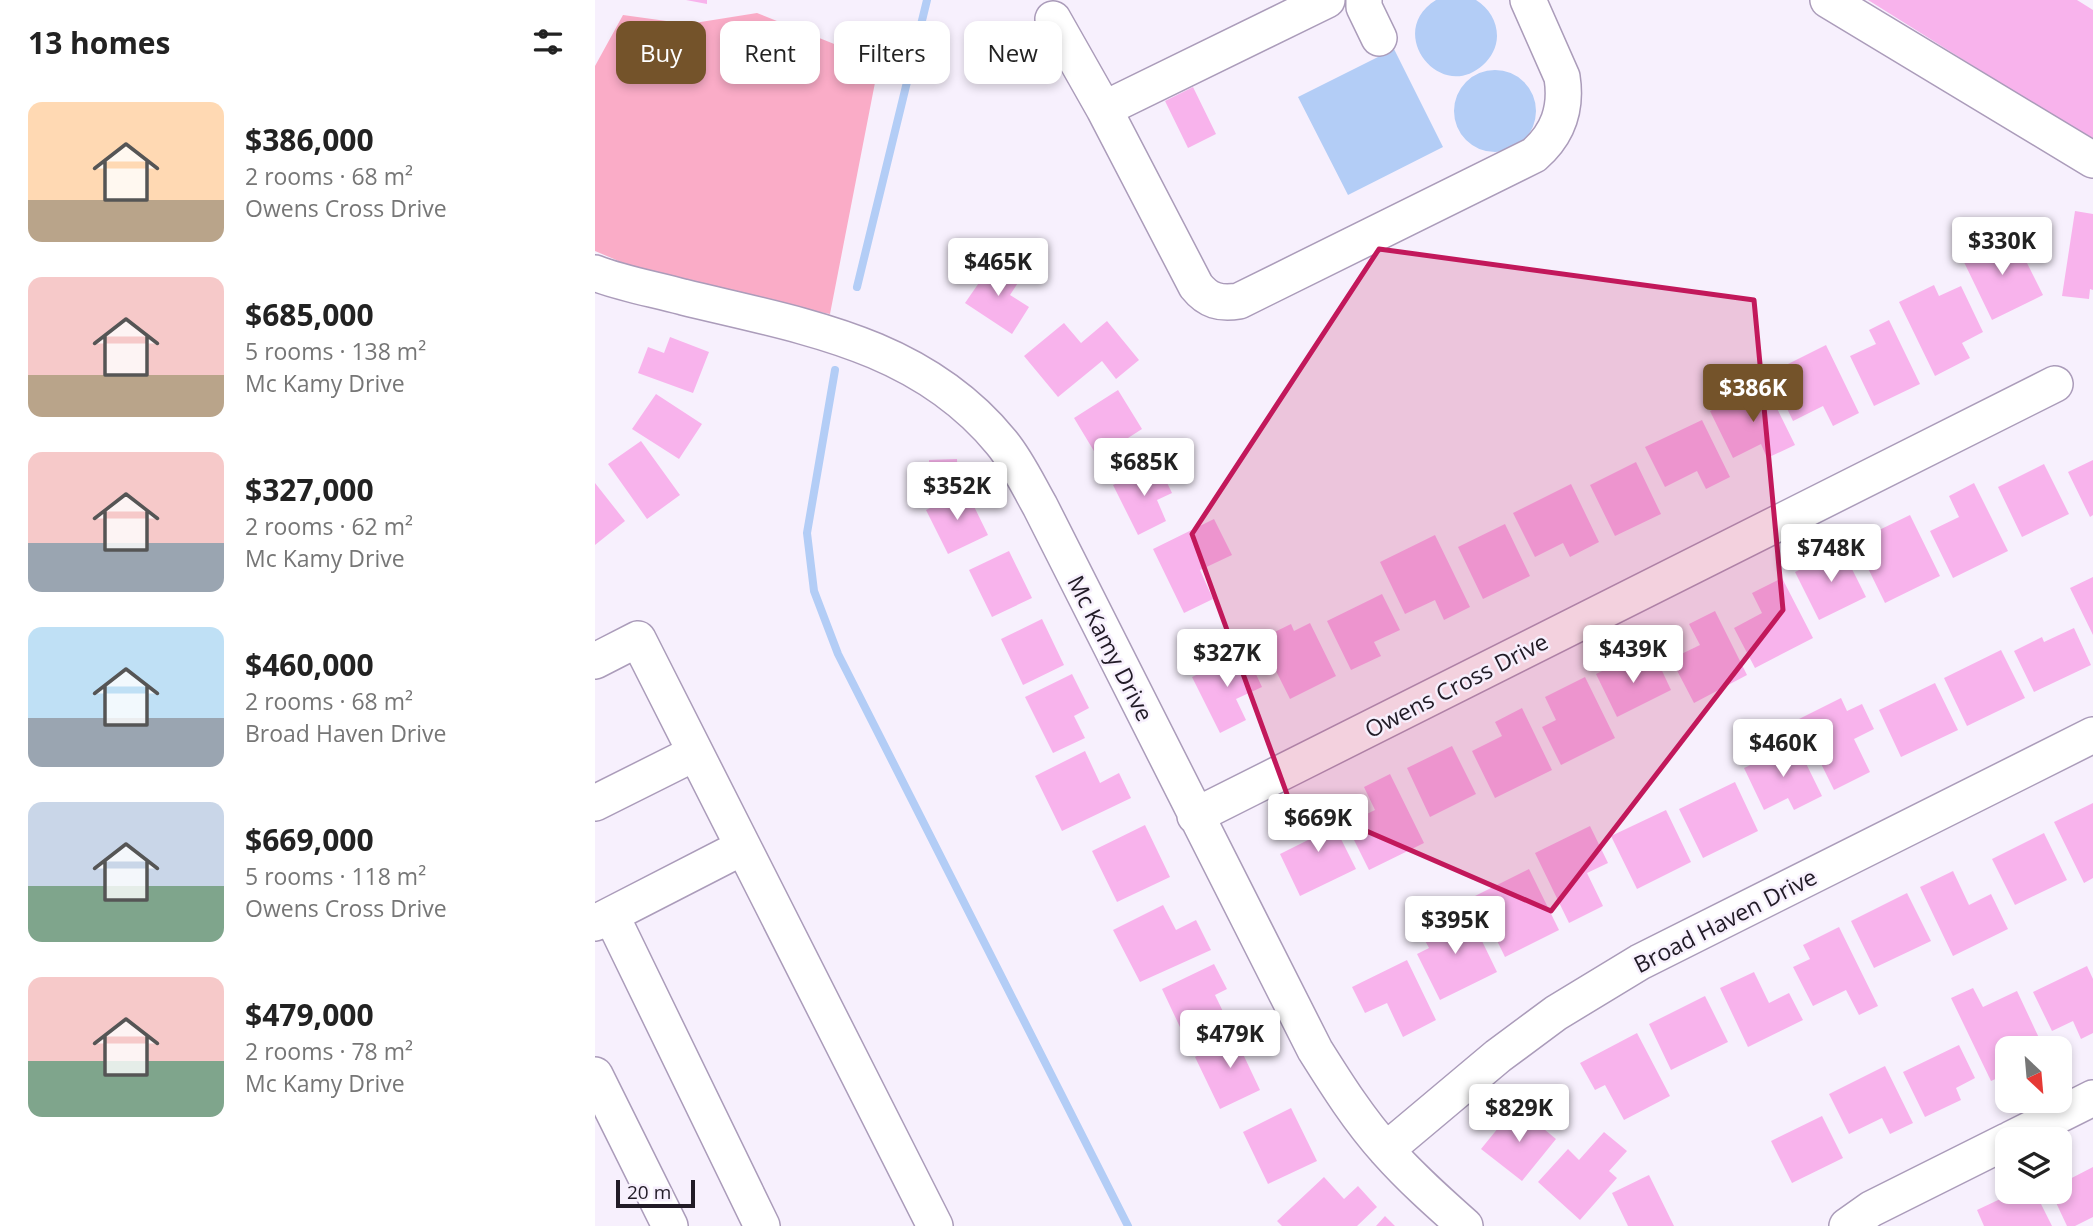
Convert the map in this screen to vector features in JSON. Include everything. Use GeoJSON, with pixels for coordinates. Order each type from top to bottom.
{"type":"FeatureCollection","features":[{"type":"Feature","properties":{"kind":"street"},"geometry":{"type":"LineString","coordinates":[[1104,109],[1327,0]]}},
{"type":"Feature","properties":{"kind":"street"},"geometry":{"type":"LineString","coordinates":[[1364,0],[1364,7],[1379,38]]}},
{"type":"Feature","properties":{"kind":"street"},"geometry":{"type":"LineString","coordinates":[[1053,19],[1104,109],[1196,286],[1209,299],[1228,303],[1239,302],[1534,155],[1546,145],[1561,118],[1564,91],[1562,77],[1528,0]]}},
{"type":"Feature","properties":{"kind":"street"},"geometry":{"type":"LineString","coordinates":[[1828,0],[2093,160]]}},
{"type":"Feature","properties":{"kind":"street","name":"Mc Kamy Drive"},"geometry":{"type":"LineString","coordinates":[[598,283],[848,340],[894,357],[935,382],[971,409],[1002,443],[1040,506],[1315,1050],[1350,1104],[1386,1150],[1422,1188],[1465,1226]]}},
{"type":"Feature","properties":{"kind":"street","name":"Owens Cross Drive"},"geometry":{"type":"LineString","coordinates":[[1195,816],[2055,384]]}},
{"type":"Feature","properties":{"kind":"street"},"geometry":{"type":"LineString","coordinates":[[595,662],[638,639],[935,1226]]}},
{"type":"Feature","properties":{"kind":"street","name":"Broad Haven Drive"},"geometry":{"type":"LineString","coordinates":[[1386,1150],[1508,1048],[1556,1013],[1640,962],[2093,735]]}},
{"type":"Feature","properties":{"kind":"street"},"geometry":{"type":"LineString","coordinates":[[595,803],[695,753]]}},
{"type":"Feature","properties":{"kind":"street"},"geometry":{"type":"LineString","coordinates":[[743,847],[603,919],[762,1226]]}},
{"type":"Feature","properties":{"kind":"street"},"geometry":{"type":"LineString","coordinates":[[595,1075],[670,1226]]}},
{"type":"Feature","properties":{"kind":"street"},"geometry":{"type":"LineString","coordinates":[[2035,1127],[2093,1098]]}},
{"type":"Feature","properties":{"kind":"street"},"geometry":{"type":"LineString","coordinates":[[1847,1226],[1871,1209],[1995,1147]]}},
{"type":"Feature","properties":{"kind":"highlighted area"},"geometry":{"type":"Polygon","coordinates":[[[1379,249],[1754,300],[1783,610],[1551,911],[1288,797],[1192,534],[1379,249]]]}},
{"type":"Feature","properties":{"kind":"shaded area"},"geometry":{"type":"Polygon","coordinates":[[[757,13],[777,21],[720,21],[720,84],[820,84],[820,38],[834,44],[834,84],[875,84],[830,314],[673,284],[595,251],[595,66],[616,28],[616,84],[706,84],[706,21],[757,13]]]}},
{"type":"Feature","properties":{"kind":"shaded area"},"geometry":{"type":"Polygon","coordinates":[[[623,15],[666,21],[620,21],[623,15]]]}},
{"type":"Feature","properties":{"kind":"water"},"geometry":{"type":"Polygon","coordinates":[[[1436,0],[1476,0],[1494,20],[1497,36],[1493,52],[1483,65],[1467,75],[1450,76],[1436,70],[1424,59],[1417,45],[1415,29],[1421,14],[1436,0]]]}},
{"type":"Feature","properties":{"kind":"water"},"geometry":{"type":"Polygon","coordinates":[[[1394,49],[1443,147],[1348,195],[1298,97],[1394,49]]]}},
{"type":"Feature","properties":{"kind":"water"},"geometry":{"type":"Polygon","coordinates":[[[1495,70],[1511,73],[1524,82],[1533,95],[1536,111],[1533,127],[1524,140],[1511,149],[1495,152],[1479,149],[1466,140],[1457,127],[1454,111],[1457,95],[1466,82],[1479,73],[1495,70]]]}},
{"type":"Feature","properties":{"kind":"building"},"geometry":{"type":"Polygon","coordinates":[[[686,0],[707,0],[707,4],[686,0]]]}},
{"type":"Feature","properties":{"kind":"building"},"geometry":{"type":"Polygon","coordinates":[[[1868,0],[2077,0],[2093,10],[2093,141],[1868,0]]]}},
{"type":"Feature","properties":{"kind":"building"},"geometry":{"type":"Polygon","coordinates":[[[1193,87],[1216,134],[1188,148],[1165,101],[1193,87]]]}},
{"type":"Feature","properties":{"kind":"building"},"geometry":{"type":"Polygon","coordinates":[[[2075,211],[2093,214],[2093,290],[2090,289],[2089,299],[2062,296],[2075,211]]]}},
{"type":"Feature","properties":{"kind":"building"},"geometry":{"type":"Polygon","coordinates":[[[2012,233],[2043,295],[1992,320],[1962,258],[2012,233]]]}},
{"type":"Feature","properties":{"kind":"building"},"geometry":{"type":"Polygon","coordinates":[[[994,261],[1021,278],[1010,295],[1029,307],[1012,334],[965,303],[994,261]]]}},
{"type":"Feature","properties":{"kind":"building"},"geometry":{"type":"Polygon","coordinates":[[[1934,285],[1939,296],[1961,286],[1983,332],[1962,343],[1970,358],[1935,376],[1899,302],[1934,285]]]}},
{"type":"Feature","properties":{"kind":"building"},"geometry":{"type":"Polygon","coordinates":[[[1889,320],[1920,384],[1874,406],[1850,356],[1876,344],[1869,330],[1889,320]]]}},
{"type":"Feature","properties":{"kind":"building"},"geometry":{"type":"Polygon","coordinates":[[[1107,321],[1139,360],[1116,379],[1102,361],[1058,397],[1024,356],[1064,323],[1081,343],[1107,321]]]}},
{"type":"Feature","properties":{"kind":"building"},"geometry":{"type":"Polygon","coordinates":[[[670,337],[709,352],[693,393],[638,373],[648,347],[664,353],[670,337]]]}},
{"type":"Feature","properties":{"kind":"building"},"geometry":{"type":"Polygon","coordinates":[[[1826,345],[1859,413],[1833,426],[1823,406],[1793,421],[1770,373],[1826,345]]]}},
{"type":"Feature","properties":{"kind":"building"},"geometry":{"type":"Polygon","coordinates":[[[1765,384],[1795,445],[1767,458],[1761,444],[1733,458],[1710,411],[1765,384]]]}},
{"type":"Feature","properties":{"kind":"building"},"geometry":{"type":"Polygon","coordinates":[[[1118,390],[1142,429],[1128,438],[1134,447],[1103,466],[1074,418],[1118,390]]]}},
{"type":"Feature","properties":{"kind":"building"},"geometry":{"type":"Polygon","coordinates":[[[656,394],[702,424],[679,459],[632,429],[656,394]]]}},
{"type":"Feature","properties":{"kind":"building"},"geometry":{"type":"Polygon","coordinates":[[[1702,420],[1730,477],[1706,489],[1697,471],[1665,487],[1645,447],[1702,420]]]}},
{"type":"Feature","properties":{"kind":"building"},"geometry":{"type":"Polygon","coordinates":[[[641,441],[680,495],[647,519],[608,464],[641,441]]]}},
{"type":"Feature","properties":{"kind":"building"},"geometry":{"type":"Polygon","coordinates":[[[957,459],[958,482],[929,483],[929,460],[957,459]]]}},
{"type":"Feature","properties":{"kind":"building"},"geometry":{"type":"Polygon","coordinates":[[[2093,460],[2093,515],[2090,517],[2068,472],[2093,460]]]}},
{"type":"Feature","properties":{"kind":"building"},"geometry":{"type":"Polygon","coordinates":[[[1636,462],[1661,514],[1615,536],[1590,485],[1636,462]]]}},
{"type":"Feature","properties":{"kind":"building"},"geometry":{"type":"Polygon","coordinates":[[[1158,464],[1172,493],[1157,500],[1166,521],[1138,535],[1113,485],[1158,464]]]}},
{"type":"Feature","properties":{"kind":"building"},"geometry":{"type":"Polygon","coordinates":[[[2044,464],[2069,514],[2022,537],[1998,487],[2044,464]]]}},
{"type":"Feature","properties":{"kind":"building"},"geometry":{"type":"Polygon","coordinates":[[[595,483],[625,521],[595,545],[595,483]]]}},
{"type":"Feature","properties":{"kind":"building"},"geometry":{"type":"Polygon","coordinates":[[[1974,483],[2008,551],[1953,578],[1930,531],[1959,517],[1949,496],[1974,483]]]}},
{"type":"Feature","properties":{"kind":"building"},"geometry":{"type":"Polygon","coordinates":[[[1571,484],[1599,542],[1570,557],[1563,543],[1535,557],[1513,513],[1571,484]]]}},
{"type":"Feature","properties":{"kind":"building"},"geometry":{"type":"Polygon","coordinates":[[[966,490],[988,535],[948,554],[926,510],[966,490]]]}},
{"type":"Feature","properties":{"kind":"building"},"geometry":{"type":"Polygon","coordinates":[[[1910,515],[1940,576],[1885,603],[1861,554],[1879,545],[1873,533],[1910,515]]]}},
{"type":"Feature","properties":{"kind":"building"},"geometry":{"type":"Polygon","coordinates":[[[1214,519],[1232,555],[1200,570],[1213,599],[1184,613],[1153,549],[1214,519]]]}},
{"type":"Feature","properties":{"kind":"building"},"geometry":{"type":"Polygon","coordinates":[[[1505,524],[1530,576],[1483,599],[1458,547],[1505,524]]]}},
{"type":"Feature","properties":{"kind":"building"},"geometry":{"type":"Polygon","coordinates":[[[1435,535],[1470,607],[1444,620],[1435,600],[1405,614],[1380,562],[1435,535]]]}},
{"type":"Feature","properties":{"kind":"building"},"geometry":{"type":"Polygon","coordinates":[[[1842,549],[1866,597],[1819,620],[1795,572],[1842,549]]]}},
{"type":"Feature","properties":{"kind":"building"},"geometry":{"type":"Polygon","coordinates":[[[1009,551],[1032,598],[992,617],[969,570],[1009,551]]]}},
{"type":"Feature","properties":{"kind":"building"},"geometry":{"type":"Polygon","coordinates":[[[2093,577],[2093,635],[2070,588],[2093,577]]]}},
{"type":"Feature","properties":{"kind":"building"},"geometry":{"type":"Polygon","coordinates":[[[1782,578],[1813,638],[1755,668],[1734,628],[1762,613],[1752,593],[1782,578]]]}},
{"type":"Feature","properties":{"kind":"building"},"geometry":{"type":"Polygon","coordinates":[[[1382,594],[1400,630],[1374,642],[1381,656],[1351,670],[1327,621],[1382,594]]]}},
{"type":"Feature","properties":{"kind":"building"},"geometry":{"type":"Polygon","coordinates":[[[1715,611],[1747,675],[1694,703],[1671,659],[1700,645],[1689,624],[1715,611]]]}},
{"type":"Feature","properties":{"kind":"building"},"geometry":{"type":"Polygon","coordinates":[[[1042,619],[1064,665],[1023,685],[1001,639],[1042,619]]]}},
{"type":"Feature","properties":{"kind":"building"},"geometry":{"type":"Polygon","coordinates":[[[1310,623],[1336,676],[1290,699],[1260,639],[1291,624],[1294,631],[1310,623]]]}},
{"type":"Feature","properties":{"kind":"building"},"geometry":{"type":"Polygon","coordinates":[[[2074,628],[2091,665],[2034,692],[2014,651],[2042,637],[2044,642],[2074,628]]]}},
{"type":"Feature","properties":{"kind":"building"},"geometry":{"type":"Polygon","coordinates":[[[2001,650],[2025,698],[1967,726],[1944,678],[2001,650]]]}},
{"type":"Feature","properties":{"kind":"building"},"geometry":{"type":"Polygon","coordinates":[[[1245,651],[1262,687],[1236,699],[1246,720],[1220,733],[1192,677],[1245,651]]]}},
{"type":"Feature","properties":{"kind":"building"},"geometry":{"type":"Polygon","coordinates":[[[1629,658],[1634,668],[1656,658],[1671,690],[1617,717],[1596,674],[1629,658]]]}},
{"type":"Feature","properties":{"kind":"building"},"geometry":{"type":"Polygon","coordinates":[[[1072,674],[1089,708],[1074,716],[1085,738],[1053,753],[1025,697],[1072,674]]]}},
{"type":"Feature","properties":{"kind":"building"},"geometry":{"type":"Polygon","coordinates":[[[1585,677],[1615,738],[1561,765],[1542,727],[1556,720],[1545,697],[1585,677]]]}},
{"type":"Feature","properties":{"kind":"building"},"geometry":{"type":"Polygon","coordinates":[[[1935,683],[1958,730],[1901,757],[1879,710],[1935,683]]]}},
{"type":"Feature","properties":{"kind":"building"},"geometry":{"type":"Polygon","coordinates":[[[1841,698],[1847,711],[1862,704],[1874,729],[1854,739],[1870,772],[1834,790],[1799,719],[1841,698]]]}},
{"type":"Feature","properties":{"kind":"building"},"geometry":{"type":"Polygon","coordinates":[[[1522,708],[1552,770],[1495,798],[1472,751],[1502,736],[1495,722],[1522,708]]]}},
{"type":"Feature","properties":{"kind":"building"},"geometry":{"type":"Polygon","coordinates":[[[1796,743],[1822,796],[1794,810],[1788,798],[1764,810],[1744,768],[1796,743]]]}},
{"type":"Feature","properties":{"kind":"building"},"geometry":{"type":"Polygon","coordinates":[[[1452,746],[1476,794],[1430,817],[1407,768],[1452,746]]]}},
{"type":"Feature","properties":{"kind":"building"},"geometry":{"type":"Polygon","coordinates":[[[1085,751],[1100,783],[1119,773],[1131,798],[1062,831],[1035,776],[1085,751]]]}},
{"type":"Feature","properties":{"kind":"building"},"geometry":{"type":"Polygon","coordinates":[[[1390,774],[1424,843],[1369,870],[1346,824],[1375,810],[1364,787],[1390,774]]]}},
{"type":"Feature","properties":{"kind":"building"},"geometry":{"type":"Polygon","coordinates":[[[1735,782],[1758,831],[1703,858],[1679,809],[1735,782]]]}},
{"type":"Feature","properties":{"kind":"building"},"geometry":{"type":"Polygon","coordinates":[[[2093,803],[2093,878],[2084,883],[2054,822],[2093,803]]]}},
{"type":"Feature","properties":{"kind":"building"},"geometry":{"type":"Polygon","coordinates":[[[1325,807],[1356,869],[1300,896],[1280,854],[1308,840],[1298,820],[1325,807]]]}},
{"type":"Feature","properties":{"kind":"building"},"geometry":{"type":"Polygon","coordinates":[[[1666,810],[1691,862],[1637,889],[1611,836],[1666,810]]]}},
{"type":"Feature","properties":{"kind":"building"},"geometry":{"type":"Polygon","coordinates":[[[1145,825],[1170,877],[1117,902],[1092,851],[1145,825]]]}},
{"type":"Feature","properties":{"kind":"building"},"geometry":{"type":"Polygon","coordinates":[[[1590,826],[1608,863],[1587,873],[1603,906],[1569,923],[1535,853],[1590,826]]]}},
{"type":"Feature","properties":{"kind":"building"},"geometry":{"type":"Polygon","coordinates":[[[2044,833],[2067,880],[2015,905],[1992,859],[2044,833]]]}},
{"type":"Feature","properties":{"kind":"building"},"geometry":{"type":"Polygon","coordinates":[[[1529,869],[1559,930],[1505,957],[1475,896],[1529,869]]]}},
{"type":"Feature","properties":{"kind":"building"},"geometry":{"type":"Polygon","coordinates":[[[1953,871],[1969,905],[1991,894],[2008,929],[1953,956],[1920,887],[1953,871]]]}},
{"type":"Feature","properties":{"kind":"building"},"geometry":{"type":"Polygon","coordinates":[[[1907,893],[1931,941],[1874,968],[1851,921],[1907,893]]]}},
{"type":"Feature","properties":{"kind":"building"},"geometry":{"type":"Polygon","coordinates":[[[1163,905],[1176,930],[1196,920],[1211,950],[1140,982],[1113,930],[1163,905]]]}},
{"type":"Feature","properties":{"kind":"building"},"geometry":{"type":"Polygon","coordinates":[[[1467,910],[1497,972],[1440,1000],[1417,954],[1429,948],[1421,933],[1467,910]]]}},
{"type":"Feature","properties":{"kind":"building"},"geometry":{"type":"Polygon","coordinates":[[[1839,927],[1878,1006],[1859,1015],[1846,990],[1813,1006],[1793,967],[1810,959],[1803,945],[1839,927]]]}},
{"type":"Feature","properties":{"kind":"building"},"geometry":{"type":"Polygon","coordinates":[[[1407,960],[1436,1020],[1403,1037],[1387,1003],[1365,1013],[1352,987],[1407,960]]]}},
{"type":"Feature","properties":{"kind":"building"},"geometry":{"type":"Polygon","coordinates":[[[1214,964],[1227,989],[1215,995],[1229,1024],[1188,1044],[1162,989],[1214,964]]]}},
{"type":"Feature","properties":{"kind":"building"},"geometry":{"type":"Polygon","coordinates":[[[2087,966],[2093,979],[2093,1033],[2081,1039],[2073,1021],[2052,1031],[2033,992],[2087,966]]]}},
{"type":"Feature","properties":{"kind":"building"},"geometry":{"type":"Polygon","coordinates":[[[1754,972],[1769,1003],[1789,993],[1803,1020],[1748,1047],[1720,988],[1754,972]]]}},
{"type":"Feature","properties":{"kind":"building"},"geometry":{"type":"Polygon","coordinates":[[[1973,988],[1983,1007],[2017,991],[2038,1036],[1995,1036],[1995,1079],[1991,1081],[1951,998],[1973,988]]]}},
{"type":"Feature","properties":{"kind":"building"},"geometry":{"type":"Polygon","coordinates":[[[1705,996],[1728,1042],[1671,1070],[1649,1024],[1705,996]]]}},
{"type":"Feature","properties":{"kind":"building"},"geometry":{"type":"Polygon","coordinates":[[[1249,1030],[1258,1047],[1243,1054],[1260,1090],[1220,1109],[1195,1057],[1249,1030]]]}},
{"type":"Feature","properties":{"kind":"building"},"geometry":{"type":"Polygon","coordinates":[[[1637,1033],[1670,1096],[1624,1120],[1605,1085],[1595,1090],[1580,1063],[1637,1033]]]}},
{"type":"Feature","properties":{"kind":"building"},"geometry":{"type":"Polygon","coordinates":[[[1959,1045],[1975,1078],[1956,1088],[1961,1100],[1925,1117],[1903,1072],[1959,1045]]]}},
{"type":"Feature","properties":{"kind":"building"},"geometry":{"type":"Polygon","coordinates":[[[1885,1066],[1913,1123],[1890,1134],[1882,1118],[1849,1134],[1829,1094],[1885,1066]]]}},
{"type":"Feature","properties":{"kind":"building"},"geometry":{"type":"Polygon","coordinates":[[[1516,1106],[1556,1139],[1522,1181],[1481,1149],[1516,1106]]]}},
{"type":"Feature","properties":{"kind":"building"},"geometry":{"type":"Polygon","coordinates":[[[1291,1108],[1317,1161],[1268,1184],[1243,1132],[1291,1108]]]}},
{"type":"Feature","properties":{"kind":"building"},"geometry":{"type":"Polygon","coordinates":[[[1822,1116],[1843,1158],[1792,1183],[1771,1141],[1822,1116]]]}},
{"type":"Feature","properties":{"kind":"building"},"geometry":{"type":"Polygon","coordinates":[[[1604,1132],[1627,1151],[1609,1171],[1617,1178],[1580,1220],[1538,1182],[1568,1149],[1579,1160],[1604,1132]]]}},
{"type":"Feature","properties":{"kind":"building"},"geometry":{"type":"Polygon","coordinates":[[[2093,1167],[2093,1217],[2075,1226],[2067,1226],[2057,1204],[2072,1204],[2072,1178],[2093,1167]]]}},
{"type":"Feature","properties":{"kind":"building"},"geometry":{"type":"Polygon","coordinates":[[[1649,1175],[1674,1226],[1628,1226],[1612,1193],[1649,1175]]]}},
{"type":"Feature","properties":{"kind":"building"},"geometry":{"type":"Polygon","coordinates":[[[1324,1177],[1344,1199],[1358,1186],[1377,1207],[1357,1226],[1282,1226],[1277,1221],[1324,1177]]]}},
{"type":"Feature","properties":{"kind":"building"},"geometry":{"type":"Polygon","coordinates":[[[1995,1201],[1995,1204],[2041,1204],[2052,1226],[1984,1226],[1977,1210],[1995,1201]]]}},
{"type":"Feature","properties":{"kind":"building"},"geometry":{"type":"Polygon","coordinates":[[[1385,1216],[1395,1226],[1376,1226],[1385,1216]]]}},
{"type":"Feature","properties":{"kind":"waterway"},"geometry":{"type":"LineString","coordinates":[[857,287],[927,0]]}},
{"type":"Feature","properties":{"kind":"waterway"},"geometry":{"type":"LineString","coordinates":[[835,370],[807,533],[814,591],[838,654],[1128,1226]]}}]}
